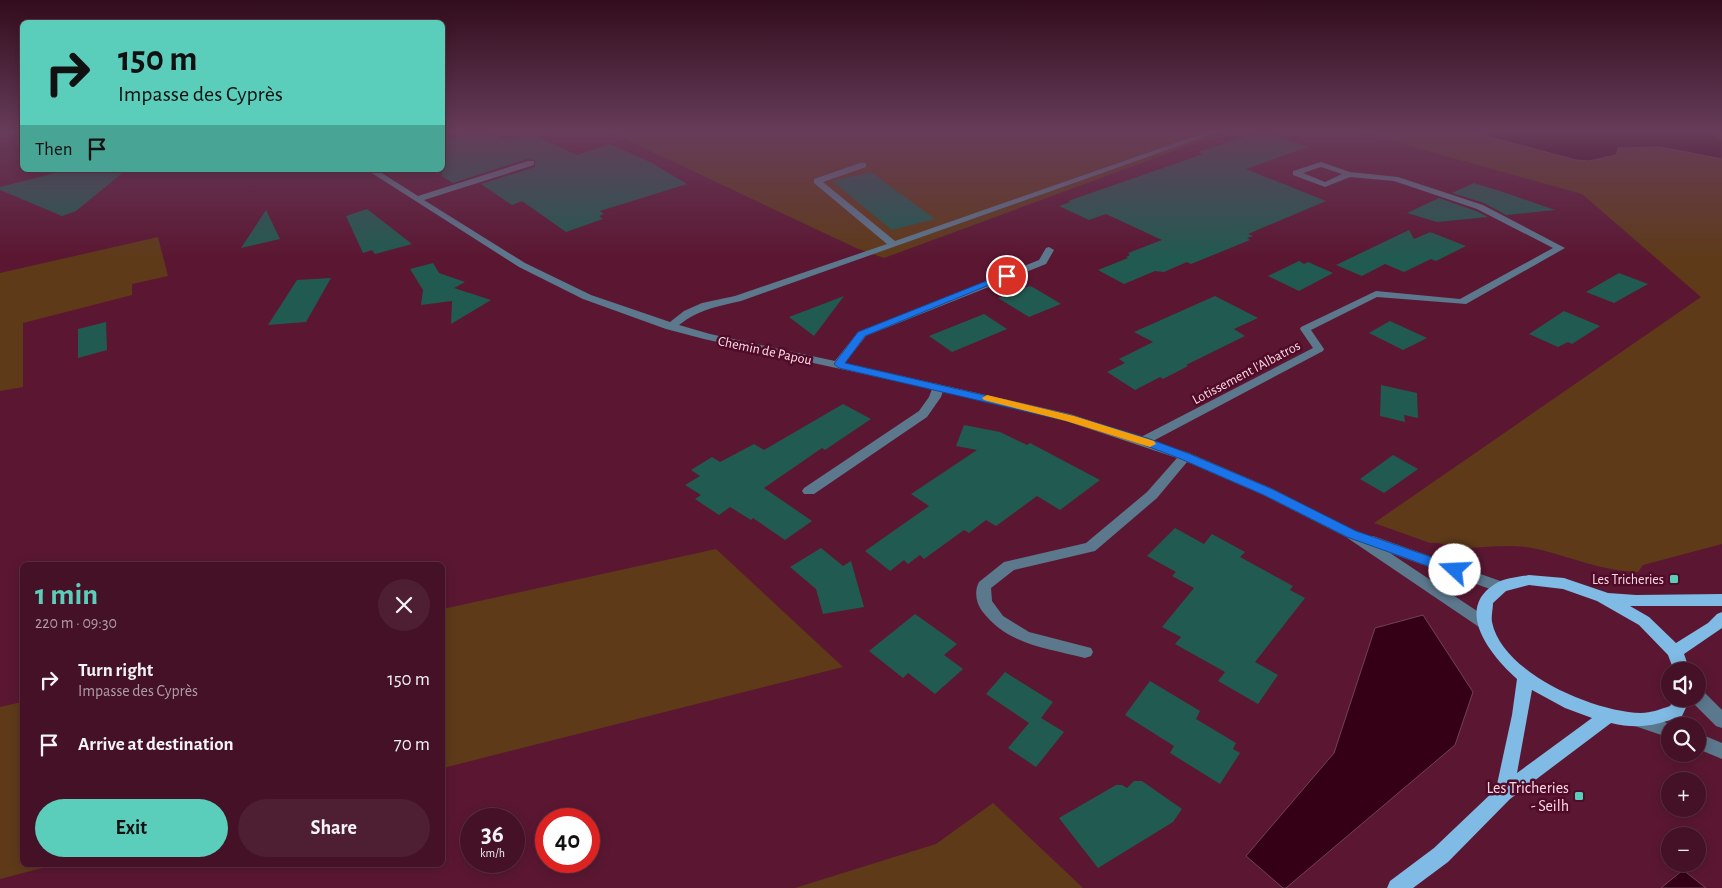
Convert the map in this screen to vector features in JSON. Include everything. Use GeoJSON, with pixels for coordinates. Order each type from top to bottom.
{"type":"FeatureCollection","features":[{"type":"Feature","properties":{"kind":"main road"},"geometry":{"type":"LineString","coordinates":[[1678,707],[1676,711],[1641,721],[1606,717],[1564,702],[1525,678],[1497,650],[1484,623],[1486,601],[1501,586],[1529,580],[1564,584],[1602,597],[1644,621],[1675,652],[1679,662]]}},
{"type":"Feature","properties":{"kind":"main road"},"geometry":{"type":"LineString","coordinates":[[1602,597],[1636,601],[1722,600]]}},
{"type":"Feature","properties":{"kind":"main road"},"geometry":{"type":"LineString","coordinates":[[1675,652],[1722,618]]}},
{"type":"Feature","properties":{"kind":"main road"},"geometry":{"type":"LineString","coordinates":[[1504,793],[1520,715],[1525,678]]}},
{"type":"Feature","properties":{"kind":"main road"},"geometry":{"type":"LineString","coordinates":[[1397,888],[1440,856],[1504,793],[1606,717]]}},
{"type":"Feature","properties":{"kind":"street","name":"Chemin de Papou"},"geometry":{"type":"LineString","coordinates":[[377,173],[522,264],[587,297],[670,327],[708,338],[839,364],[1070,418],[1186,456],[1268,492],[1351,534],[1484,623]]}},
{"type":"Feature","properties":{"kind":"street"},"geometry":{"type":"LineString","coordinates":[[418,199],[496,173]]}},
{"type":"Feature","properties":{"kind":"street"},"geometry":{"type":"LineString","coordinates":[[838,173],[816,181],[893,244]]}},
{"type":"Feature","properties":{"kind":"street"},"geometry":{"type":"LineString","coordinates":[[670,327],[688,313],[706,305],[737,299],[1096,173]]}},
{"type":"Feature","properties":{"kind":"street","name":"Lotissement l'Albatros"},"geometry":{"type":"LineString","coordinates":[[1143,441],[1319,349],[1305,329],[1376,294],[1462,302],[1560,248],[1480,207],[1395,179],[1349,174]]}},
{"type":"Feature","properties":{"kind":"street"},"geometry":{"type":"LineString","coordinates":[[839,364],[862,334],[1044,262],[1049,250]]}},
{"type":"Feature","properties":{"kind":"street"},"geometry":{"type":"LineString","coordinates":[[809,491],[923,414],[935,397],[938,387]]}},
{"type":"Feature","properties":{"kind":"street"},"geometry":{"type":"LineString","coordinates":[[1085,652],[1026,637],[998,620],[984,602],[984,586],[1009,566],[1090,547],[1152,495],[1186,456]]}},
{"type":"Feature","properties":{"kind":"street","name":"Chemin de Papou"},"geometry":{"type":"LineString","coordinates":[[1351,534],[1501,586]]}},
{"type":"Feature","properties":{"kind":"street"},"geometry":{"type":"LineString","coordinates":[[1706,705],[1722,722]]}},
{"type":"Feature","properties":{"kind":"street"},"geometry":{"type":"LineString","coordinates":[[1641,721],[1661,728]]}},
{"type":"Feature","properties":{"kind":"street"},"geometry":{"type":"LineString","coordinates":[[1706,744],[1722,751]]}},
{"type":"Feature","properties":{"kind":"shaded area"},"geometry":{"type":"Polygon","coordinates":[[[698,173],[1114,173],[884,258],[856,248],[698,173]]]}},
{"type":"Feature","properties":{"kind":"shaded area"},"geometry":{"type":"Polygon","coordinates":[[[1508,173],[1722,173],[1722,544],[1643,565],[1638,572],[1612,569],[1528,547],[1460,548],[1430,543],[1374,523],[1701,297],[1582,194],[1508,173]]]}},
{"type":"Feature","properties":{"kind":"shaded area"},"geometry":{"type":"Polygon","coordinates":[[[158,237],[168,276],[132,284],[132,295],[23,323],[23,387],[0,391],[0,273],[158,237]]]}},
{"type":"Feature","properties":{"kind":"shaded area"},"geometry":{"type":"Polygon","coordinates":[[[716,549],[843,667],[445,767],[445,609],[716,549]]]}},
{"type":"Feature","properties":{"kind":"shaded area"},"geometry":{"type":"Polygon","coordinates":[[[1423,615],[1473,692],[1455,745],[1286,888],[1283,888],[1246,856],[1334,753],[1375,628],[1423,615]]]}},
{"type":"Feature","properties":{"kind":"shaded area"},"geometry":{"type":"Polygon","coordinates":[[[20,702],[20,867],[46,867],[0,879],[0,707],[20,702]]]}},
{"type":"Feature","properties":{"kind":"shaded area"},"geometry":{"type":"Polygon","coordinates":[[[993,803],[1083,888],[795,888],[936,844],[993,803]]]}},
{"type":"Feature","properties":{"kind":"shaded area"},"geometry":{"type":"Polygon","coordinates":[[[1681,872],[1686,872],[1706,888],[1661,888],[1681,872]]]}},
{"type":"Feature","properties":{"kind":"building"},"geometry":{"type":"Polygon","coordinates":[[[53,173],[122,173],[76,211],[62,216],[0,190],[0,187],[53,173]]]}},
{"type":"Feature","properties":{"kind":"building"},"geometry":{"type":"Polygon","coordinates":[[[442,173],[482,173],[453,183],[442,176],[442,173]]]}},
{"type":"Feature","properties":{"kind":"building"},"geometry":{"type":"Polygon","coordinates":[[[515,173],[669,173],[687,184],[600,211],[604,214],[599,216],[603,219],[566,232],[522,201],[512,205],[481,184],[515,173]]]}},
{"type":"Feature","properties":{"kind":"building"},"geometry":{"type":"Polygon","coordinates":[[[873,173],[935,219],[892,230],[832,181],[873,173]]]}},
{"type":"Feature","properties":{"kind":"building"},"geometry":{"type":"Polygon","coordinates":[[[1147,173],[1257,173],[1326,201],[1248,234],[1253,236],[1247,238],[1250,240],[1191,264],[1187,262],[1164,272],[1155,271],[1124,284],[1098,270],[1128,258],[1126,257],[1130,255],[1128,253],[1162,240],[1106,214],[1089,220],[1059,206],[1070,202],[1068,201],[1147,173]]]}},
{"type":"Feature","properties":{"kind":"building"},"geometry":{"type":"Polygon","coordinates":[[[1474,183],[1555,210],[1506,215],[1484,203],[1452,193],[1474,183]]]}},
{"type":"Feature","properties":{"kind":"building"},"geometry":{"type":"Polygon","coordinates":[[[1439,198],[1488,217],[1437,222],[1407,213],[1439,198]]]}},
{"type":"Feature","properties":{"kind":"building"},"geometry":{"type":"Polygon","coordinates":[[[367,209],[412,244],[375,254],[372,250],[363,253],[346,216],[367,209]]]}},
{"type":"Feature","properties":{"kind":"building"},"geometry":{"type":"Polygon","coordinates":[[[266,210],[280,239],[241,248],[266,210]]]}},
{"type":"Feature","properties":{"kind":"building"},"geometry":{"type":"Polygon","coordinates":[[[1409,230],[1414,239],[1430,232],[1466,246],[1436,261],[1431,259],[1404,272],[1385,264],[1362,276],[1336,265],[1409,230]]]}},
{"type":"Feature","properties":{"kind":"building"},"geometry":{"type":"Polygon","coordinates":[[[1299,261],[1304,264],[1308,262],[1333,273],[1299,291],[1268,276],[1299,261]]]}},
{"type":"Feature","properties":{"kind":"building"},"geometry":{"type":"Polygon","coordinates":[[[433,263],[439,273],[465,282],[454,288],[491,300],[451,324],[452,301],[421,305],[423,290],[410,269],[433,263]]]}},
{"type":"Feature","properties":{"kind":"building"},"geometry":{"type":"Polygon","coordinates":[[[1619,273],[1648,284],[1614,303],[1586,292],[1619,273]]]}},
{"type":"Feature","properties":{"kind":"building"},"geometry":{"type":"Polygon","coordinates":[[[331,278],[306,322],[268,325],[297,280],[331,278]]]}},
{"type":"Feature","properties":{"kind":"building"},"geometry":{"type":"Polygon","coordinates":[[[1030,286],[1061,304],[1029,317],[998,298],[1030,286]]]}},
{"type":"Feature","properties":{"kind":"building"},"geometry":{"type":"Polygon","coordinates":[[[844,296],[814,336],[789,317],[844,296]]]}},
{"type":"Feature","properties":{"kind":"building"},"geometry":{"type":"Polygon","coordinates":[[[1215,296],[1258,318],[1234,329],[1245,336],[1186,365],[1188,366],[1163,379],[1160,377],[1135,390],[1107,372],[1125,363],[1119,359],[1153,342],[1134,332],[1215,296]]]}},
{"type":"Feature","properties":{"kind":"building"},"geometry":{"type":"Polygon","coordinates":[[[1564,311],[1600,326],[1572,344],[1568,342],[1558,347],[1529,334],[1564,311]]]}},
{"type":"Feature","properties":{"kind":"building"},"geometry":{"type":"Polygon","coordinates":[[[984,314],[1007,329],[952,352],[929,336],[984,314]]]}},
{"type":"Feature","properties":{"kind":"building"},"geometry":{"type":"Polygon","coordinates":[[[1390,321],[1427,338],[1403,350],[1369,333],[1390,321]]]}},
{"type":"Feature","properties":{"kind":"building"},"geometry":{"type":"Polygon","coordinates":[[[106,322],[107,350],[78,358],[78,329],[106,322]]]}},
{"type":"Feature","properties":{"kind":"building"},"geometry":{"type":"Polygon","coordinates":[[[1381,385],[1417,393],[1418,418],[1404,415],[1405,422],[1380,416],[1381,385]]]}},
{"type":"Feature","properties":{"kind":"building"},"geometry":{"type":"Polygon","coordinates":[[[843,404],[871,419],[825,450],[822,448],[764,488],[812,521],[785,540],[753,518],[751,520],[730,507],[719,515],[695,499],[701,495],[685,485],[700,476],[691,470],[712,457],[720,462],[754,444],[764,450],[843,404]]]}},
{"type":"Feature","properties":{"kind":"building"},"geometry":{"type":"Polygon","coordinates":[[[964,425],[1000,432],[1027,445],[1030,443],[1100,480],[1060,510],[1037,496],[996,526],[986,520],[969,533],[964,530],[924,559],[920,555],[908,564],[904,560],[890,571],[865,551],[929,506],[911,494],[977,450],[956,446],[964,425]]]}},
{"type":"Feature","properties":{"kind":"building"},"geometry":{"type":"Polygon","coordinates":[[[1393,455],[1418,469],[1384,493],[1360,479],[1393,455]]]}},
{"type":"Feature","properties":{"kind":"building"},"geometry":{"type":"Polygon","coordinates":[[[1175,528],[1204,544],[1212,534],[1245,552],[1240,557],[1293,586],[1290,590],[1305,598],[1255,662],[1278,675],[1258,704],[1218,681],[1225,672],[1175,644],[1181,637],[1162,627],[1194,588],[1172,576],[1176,572],[1147,556],[1175,528]]]}},
{"type":"Feature","properties":{"kind":"building"},"geometry":{"type":"Polygon","coordinates":[[[821,548],[843,566],[851,561],[864,607],[823,614],[816,589],[790,567],[821,548]]]}},
{"type":"Feature","properties":{"kind":"building"},"geometry":{"type":"Polygon","coordinates":[[[915,614],[957,644],[944,655],[963,669],[935,694],[908,673],[903,678],[869,651],[915,614]]]}},
{"type":"Feature","properties":{"kind":"building"},"geometry":{"type":"Polygon","coordinates":[[[1005,672],[1053,702],[1041,718],[1064,732],[1036,767],[1008,748],[1029,723],[986,694],[1005,672]]]}},
{"type":"Feature","properties":{"kind":"building"},"geometry":{"type":"Polygon","coordinates":[[[1150,681],[1200,711],[1196,719],[1236,743],[1233,749],[1240,753],[1220,784],[1170,753],[1174,746],[1125,715],[1150,681]]]}},
{"type":"Feature","properties":{"kind":"building"},"geometry":{"type":"Polygon","coordinates":[[[1134,781],[1142,781],[1182,809],[1173,822],[1098,868],[1059,818],[1116,785],[1122,785],[1127,788],[1134,781]]]}},
{"type":"Feature","properties":{"kind":"slow traffic"},"geometry":{"type":"LineString","coordinates":[[987,398],[1070,418],[1150,444]]}},
{"type":"Feature","properties":{"kind":"place","name":"Les Tricheries"},"geometry":{"type":"Point","coordinates":[1674,579]}},
{"type":"Feature","properties":{"kind":"place","name":"Les Tricheries - Seilh"},"geometry":{"type":"Point","coordinates":[1579,796]}},
{"type":"Feature","properties":{"kind":"route"},"geometry":{"type":"LineString","coordinates":[[1007,276],[862,334],[839,364],[1070,418],[1143,441],[1186,456],[1268,492],[1351,534],[1455,570]]}}]}
